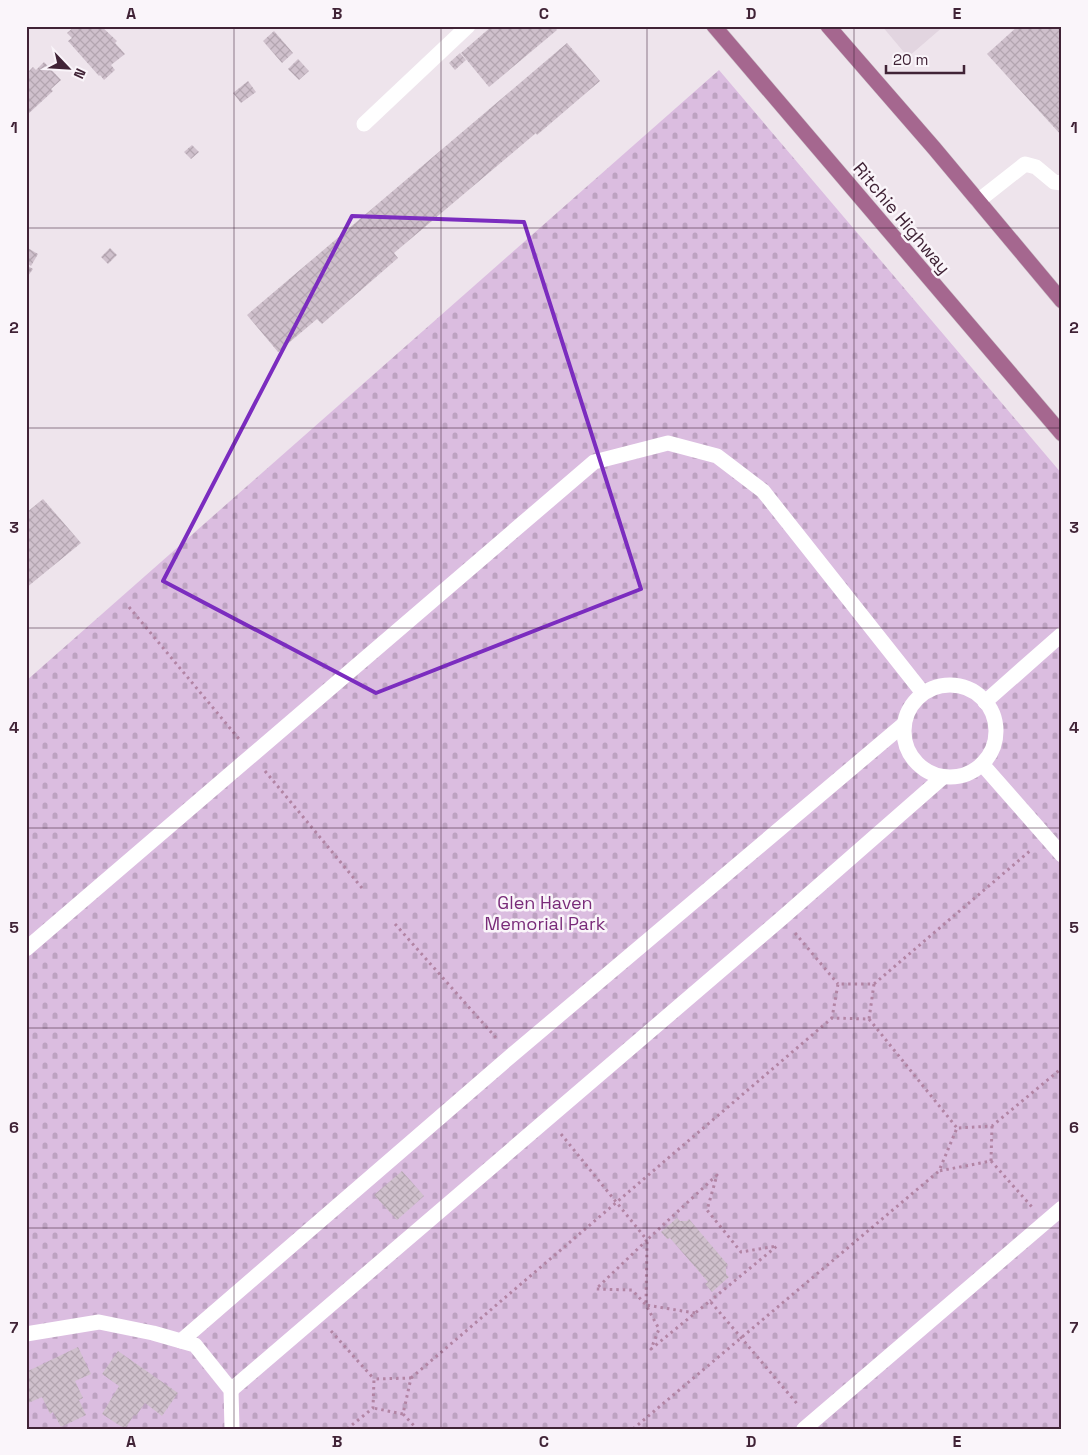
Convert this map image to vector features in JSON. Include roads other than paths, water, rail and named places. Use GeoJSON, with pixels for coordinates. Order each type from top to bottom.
{"type":"FeatureCollection","features":[{"type":"Feature","properties":{"kind":"main road","name":"Ritchie Highway"},"geometry":{"type":"LineString","coordinates":[[714,26],[1062,434]]}},
{"type":"Feature","properties":{"kind":"main road"},"geometry":{"type":"LineString","coordinates":[[828,26],[1062,301]]}},
{"type":"Feature","properties":{"kind":"lane"},"geometry":{"type":"LineString","coordinates":[[364,124],[468,26]]}},
{"type":"Feature","properties":{"kind":"lane"},"geometry":{"type":"LineString","coordinates":[[978,201],[1025,164],[1036,167],[1054,182],[1062,183]]}},
{"type":"Feature","properties":{"kind":"lane"},"geometry":{"type":"LineString","coordinates":[[26,949],[594,462],[668,443],[718,456],[762,491],[923,693]]}},
{"type":"Feature","properties":{"kind":"lane"},"geometry":{"type":"LineString","coordinates":[[985,702],[1062,634]]}},
{"type":"Feature","properties":{"kind":"lane"},"geometry":{"type":"LineString","coordinates":[[949,685],[963,687],[975,692],[985,702],[992,713],[996,726],[995,740],[990,753],[982,764],[970,772],[957,777],[942,777],[929,772],[917,764],[908,752],[904,738],[904,724],[914,701],[923,693],[935,687],[949,685]]}},
{"type":"Feature","properties":{"kind":"lane"},"geometry":{"type":"LineString","coordinates":[[181,1341],[512,1056],[904,724]]}},
{"type":"Feature","properties":{"kind":"lane"},"geometry":{"type":"LineString","coordinates":[[982,764],[1062,855]]}},
{"type":"Feature","properties":{"kind":"lane"},"geometry":{"type":"LineString","coordinates":[[231,1390],[782,918],[942,777]]}},
{"type":"Feature","properties":{"kind":"lane"},"geometry":{"type":"LineString","coordinates":[[808,1425],[1062,1208]]}},
{"type":"Feature","properties":{"kind":"lane"},"geometry":{"type":"LineString","coordinates":[[26,1334],[99,1322],[152,1333],[195,1345],[231,1390],[232,1429]]}},
{"type":"Feature","properties":{"kind":"park label","name":"Glen Haven Memorial Park"},"geometry":{"type":"Point","coordinates":[545,912]}}]}
